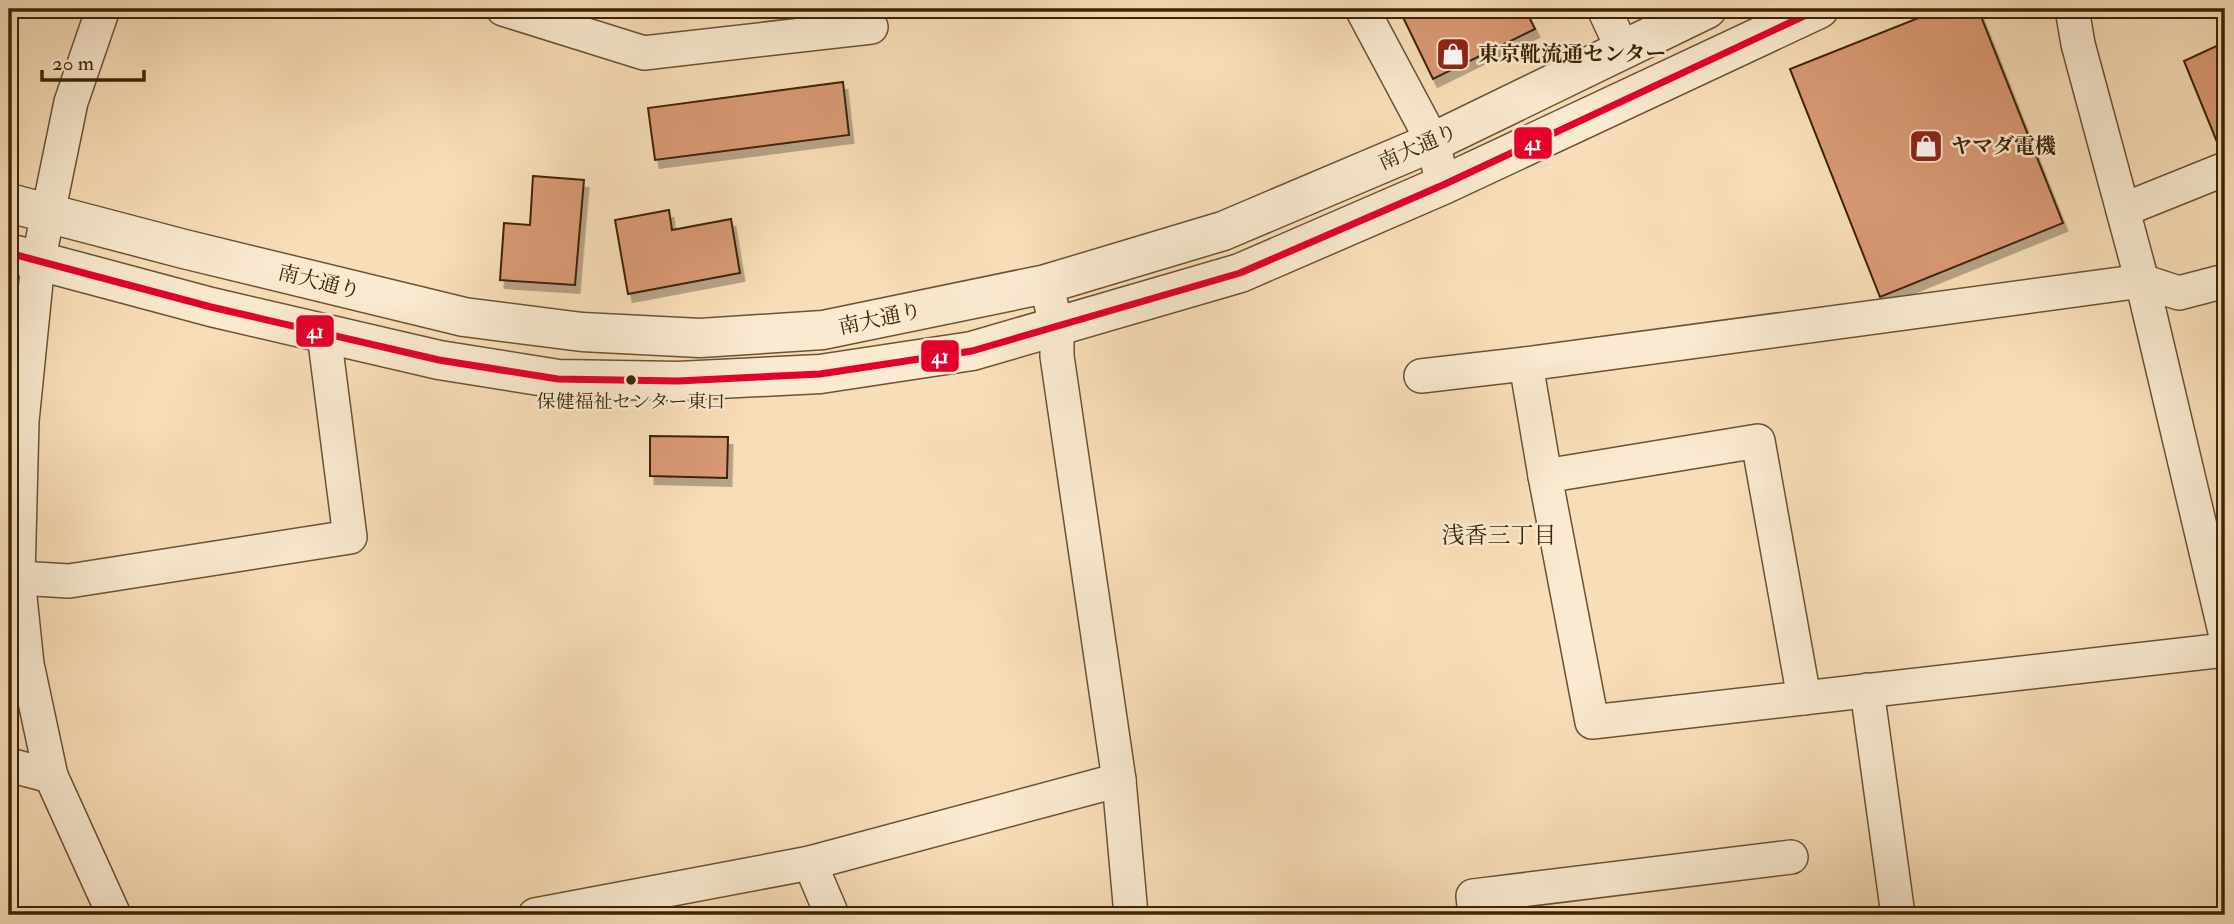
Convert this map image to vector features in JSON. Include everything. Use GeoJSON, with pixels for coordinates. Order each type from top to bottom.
{"type":"FeatureCollection","features":[{"type":"Feature","properties":{"kind":"street"},"geometry":{"type":"LineString","coordinates":[[103,9],[71,102],[46,214],[23,257],[22,421],[14,576],[27,664],[51,776],[114,915]]}},
{"type":"Feature","properties":{"kind":"street"},"geometry":{"type":"LineString","coordinates":[[503,9],[645,54],[871,27]]}},
{"type":"Feature","properties":{"kind":"street"},"geometry":{"type":"LineString","coordinates":[[1362,9],[1433,142],[1443,186]]}},
{"type":"Feature","properties":{"kind":"street"},"geometry":{"type":"LineString","coordinates":[[1604,9],[1623,50]]}},
{"type":"Feature","properties":{"kind":"street","name":"南大通り"},"geometry":{"type":"LineString","coordinates":[[9,203],[464,317],[582,332],[700,338],[823,330],[1046,284],[1223,231],[1433,142],[1707,9]]}},
{"type":"Feature","properties":{"kind":"street","name":"南大通り"},"geometry":{"type":"LineString","coordinates":[[23,257],[324,334],[439,360],[558,379],[678,381],[820,374],[972,351],[1240,273],[1443,186],[1819,9]]}},
{"type":"Feature","properties":{"kind":"street"},"geometry":{"type":"LineString","coordinates":[[2072,9],[2078,44],[2142,282],[2225,632]]}},
{"type":"Feature","properties":{"kind":"street"},"geometry":{"type":"LineString","coordinates":[[2123,210],[2225,169]]}},
{"type":"Feature","properties":{"kind":"street"},"geometry":{"type":"LineString","coordinates":[[1421,376],[2142,282],[2179,293],[2225,281]]}},
{"type":"Feature","properties":{"kind":"street"},"geometry":{"type":"LineString","coordinates":[[1046,284],[1058,328],[1057,356],[1119,780],[1131,915]]}},
{"type":"Feature","properties":{"kind":"street"},"geometry":{"type":"LineString","coordinates":[[14,576],[69,581],[350,537],[324,334]]}},
{"type":"Feature","properties":{"kind":"street"},"geometry":{"type":"LineString","coordinates":[[1526,364],[1591,722],[2225,650]]}},
{"type":"Feature","properties":{"kind":"street"},"geometry":{"type":"LineString","coordinates":[[1545,476],[1758,441],[1804,698]]}},
{"type":"Feature","properties":{"kind":"street"},"geometry":{"type":"LineString","coordinates":[[1867,691],[1898,915]]}},
{"type":"Feature","properties":{"kind":"street"},"geometry":{"type":"LineString","coordinates":[[9,765],[51,776]]}},
{"type":"Feature","properties":{"kind":"street"},"geometry":{"type":"LineString","coordinates":[[535,915],[810,863],[1119,780]]}},
{"type":"Feature","properties":{"kind":"street"},"geometry":{"type":"LineString","coordinates":[[1475,915],[1473,896],[1791,857]]}},
{"type":"Feature","properties":{"kind":"street"},"geometry":{"type":"LineString","coordinates":[[810,863],[832,915]]}},
{"type":"Feature","properties":{"kind":"building","name":"東京靴流通センター"},"geometry":{"type":"Polygon","coordinates":[[[1399,9],[1525,9],[1535,29],[1433,79],[1399,9]]]}},
{"type":"Feature","properties":{"kind":"building","name":"ヤマダ電機"},"geometry":{"type":"Polygon","coordinates":[[[1941,9],[1978,9],[2063,223],[1880,297],[1790,69],[1941,9]]]}},
{"type":"Feature","properties":{"kind":"building"},"geometry":{"type":"Polygon","coordinates":[[[2225,42],[2225,139],[2217,142],[2184,61],[2225,42]]]}},
{"type":"Feature","properties":{"kind":"building"},"geometry":{"type":"Polygon","coordinates":[[[843,82],[849,135],[655,160],[648,108],[843,82]]]}},
{"type":"Feature","properties":{"kind":"building"},"geometry":{"type":"Polygon","coordinates":[[[533,176],[584,180],[575,285],[500,280],[504,223],[530,225],[533,176]]]}},
{"type":"Feature","properties":{"kind":"building"},"geometry":{"type":"Polygon","coordinates":[[[669,210],[672,230],[731,219],[740,273],[628,294],[615,220],[669,210]]]}},
{"type":"Feature","properties":{"kind":"building"},"geometry":{"type":"Polygon","coordinates":[[[650,436],[728,437],[727,478],[650,476],[650,436]]]}},
{"type":"Feature","properties":{"kind":"transit line","name":"41"},"geometry":{"type":"LineString","coordinates":[[9,253],[211,307],[439,360],[558,379],[678,381],[820,374],[972,351],[1240,273],[1443,185],[1819,9]]}},
{"type":"Feature","properties":{"kind":"place","name":"東京靴流通センター"},"geometry":{"type":"Point","coordinates":[1453,54]}},
{"type":"Feature","properties":{"kind":"place","name":"ヤマダ電機"},"geometry":{"type":"Point","coordinates":[1926,146]}},
{"type":"Feature","properties":{"kind":"place","name":"保健福祉センター東口"},"geometry":{"type":"Point","coordinates":[631,380]}},
{"type":"Feature","properties":{"kind":"district","name":"浅香三丁目"},"geometry":{"type":"Point","coordinates":[1499,535]}}]}
